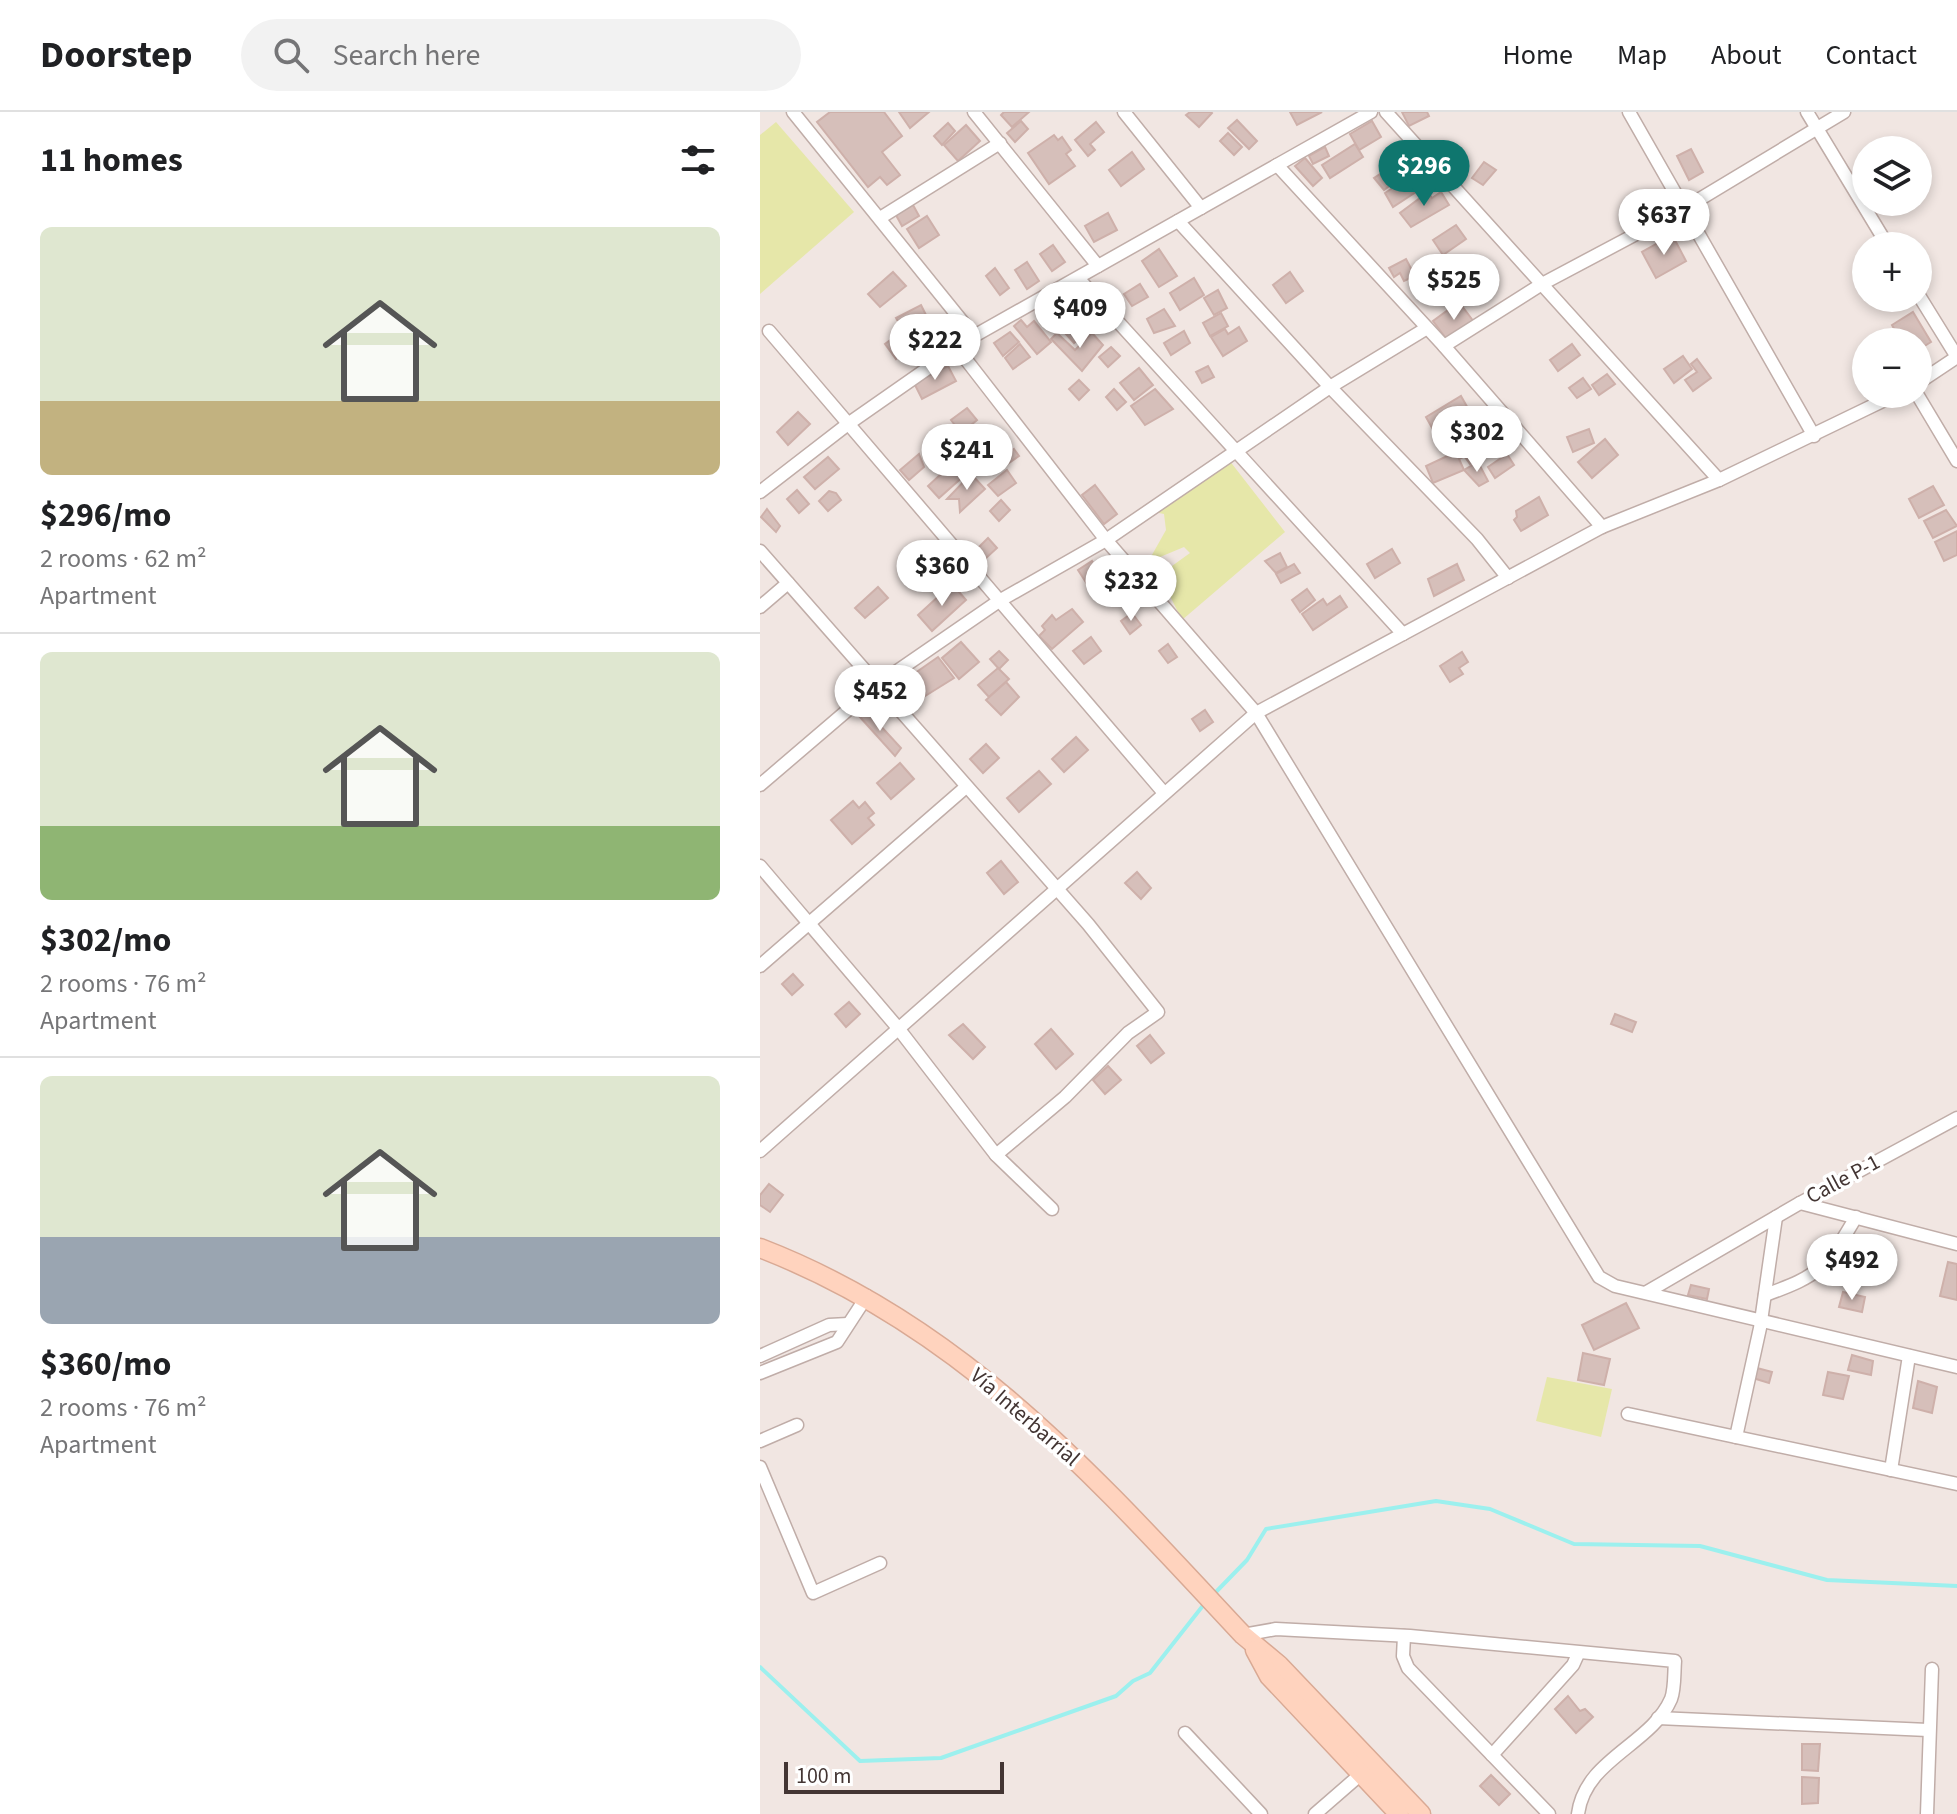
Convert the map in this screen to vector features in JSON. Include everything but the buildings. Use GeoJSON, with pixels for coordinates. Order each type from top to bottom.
{"type":"FeatureCollection","features":[{"type":"Feature","properties":{"kind":"main road","name":"Vía Interbarrial"},"geometry":{"type":"LineString","coordinates":[[760,1248],[810,1267],[867,1296],[941,1346],[1032,1416],[1243,1634],[1279,1665],[1421,1814]]}},
{"type":"Feature","properties":{"kind":"main road","name":"Vía Interbarrial"},"geometry":{"type":"LineString","coordinates":[[1243,1634],[1269,1676],[1399,1814]]}},
{"type":"Feature","properties":{"kind":"street"},"geometry":{"type":"LineString","coordinates":[[793,112],[974,336]]}},
{"type":"Feature","properties":{"kind":"street"},"geometry":{"type":"LineString","coordinates":[[974,112],[1098,266]]}},
{"type":"Feature","properties":{"kind":"street"},"geometry":{"type":"LineString","coordinates":[[1124,112],[1201,208]]}},
{"type":"Feature","properties":{"kind":"street"},"geometry":{"type":"LineString","coordinates":[[760,492],[848,424],[974,336],[1277,165],[1355,116],[1371,112]]}},
{"type":"Feature","properties":{"kind":"street"},"geometry":{"type":"LineString","coordinates":[[1386,112],[1719,480]]}},
{"type":"Feature","properties":{"kind":"street"},"geometry":{"type":"LineString","coordinates":[[1629,112],[1814,436]]}},
{"type":"Feature","properties":{"kind":"street"},"geometry":{"type":"LineString","coordinates":[[1807,112],[1879,232]]}},
{"type":"Feature","properties":{"kind":"street"},"geometry":{"type":"LineString","coordinates":[[1444,346],[1542,284],[1685,208],[1844,112]]}},
{"type":"Feature","properties":{"kind":"street"},"geometry":{"type":"LineString","coordinates":[[880,218],[1000,143]]}},
{"type":"Feature","properties":{"kind":"street"},"geometry":{"type":"LineString","coordinates":[[1277,165],[1444,346],[1602,527]]}},
{"type":"Feature","properties":{"kind":"street"},"geometry":{"type":"LineString","coordinates":[[1178,221],[1330,387],[1477,539],[1508,578]]}},
{"type":"Feature","properties":{"kind":"street"},"geometry":{"type":"LineString","coordinates":[[1078,278],[1403,634]]}},
{"type":"Feature","properties":{"kind":"street"},"geometry":{"type":"LineString","coordinates":[[1929,312],[1957,357],[1932,374]]}},
{"type":"Feature","properties":{"kind":"street"},"geometry":{"type":"LineString","coordinates":[[760,785],[877,685],[999,601],[1106,540],[1330,387],[1427,328]]}},
{"type":"Feature","properties":{"kind":"street"},"geometry":{"type":"LineString","coordinates":[[769,331],[1164,793]]}},
{"type":"Feature","properties":{"kind":"street"},"geometry":{"type":"LineString","coordinates":[[957,348],[1106,540],[1256,713],[1599,1277],[1615,1286],[1957,1367]]}},
{"type":"Feature","properties":{"kind":"street"},"geometry":{"type":"LineString","coordinates":[[760,1150],[1256,713],[1602,527],[1719,480],[1869,408]]}},
{"type":"Feature","properties":{"kind":"street"},"geometry":{"type":"LineString","coordinates":[[1925,408],[1957,461]]}},
{"type":"Feature","properties":{"kind":"street"},"geometry":{"type":"LineString","coordinates":[[760,551],[1055,888],[1158,1012],[1128,1033],[1065,1097],[996,1155]]}},
{"type":"Feature","properties":{"kind":"street"},"geometry":{"type":"LineString","coordinates":[[760,607],[788,583]]}},
{"type":"Feature","properties":{"kind":"street"},"geometry":{"type":"LineString","coordinates":[[760,966],[966,787]]}},
{"type":"Feature","properties":{"kind":"street"},"geometry":{"type":"LineString","coordinates":[[760,866],[898,1028],[996,1155],[1052,1209]]}},
{"type":"Feature","properties":{"kind":"street","name":"Calle P-1"},"geometry":{"type":"LineString","coordinates":[[1647,1292],[1800,1203],[1957,1118]]}},
{"type":"Feature","properties":{"kind":"street"},"geometry":{"type":"LineString","coordinates":[[1800,1203],[1957,1244]]}},
{"type":"Feature","properties":{"kind":"street"},"geometry":{"type":"LineString","coordinates":[[1736,1437],[1761,1320],[1776,1217]]}},
{"type":"Feature","properties":{"kind":"street"},"geometry":{"type":"LineString","coordinates":[[1765,1295],[1809,1279],[1835,1253],[1856,1217]]}},
{"type":"Feature","properties":{"kind":"street"},"geometry":{"type":"LineString","coordinates":[[760,1373],[830,1346],[867,1296]]}},
{"type":"Feature","properties":{"kind":"street"},"geometry":{"type":"LineString","coordinates":[[760,1356],[829,1325],[848,1324]]}},
{"type":"Feature","properties":{"kind":"street"},"geometry":{"type":"LineString","coordinates":[[1891,1470],[1909,1356]]}},
{"type":"Feature","properties":{"kind":"street"},"geometry":{"type":"LineString","coordinates":[[1628,1414],[1957,1484]]}},
{"type":"Feature","properties":{"kind":"street"},"geometry":{"type":"LineString","coordinates":[[760,1441],[797,1425]]}},
{"type":"Feature","properties":{"kind":"street"},"geometry":{"type":"LineString","coordinates":[[760,1467],[813,1593],[880,1563]]}},
{"type":"Feature","properties":{"kind":"street"},"geometry":{"type":"LineString","coordinates":[[1243,1634],[1276,1629],[1404,1636],[1675,1661],[1672,1697],[1658,1718],[1606,1764],[1586,1789],[1578,1814]]}},
{"type":"Feature","properties":{"kind":"street"},"geometry":{"type":"LineString","coordinates":[[1404,1636],[1403,1656],[1408,1668],[1549,1814]]}},
{"type":"Feature","properties":{"kind":"street"},"geometry":{"type":"LineString","coordinates":[[1492,1755],[1573,1665],[1578,1654]]}},
{"type":"Feature","properties":{"kind":"street"},"geometry":{"type":"LineString","coordinates":[[1927,1814],[1932,1669]]}},
{"type":"Feature","properties":{"kind":"street"},"geometry":{"type":"LineString","coordinates":[[1658,1718],[1928,1730]]}},
{"type":"Feature","properties":{"kind":"street"},"geometry":{"type":"LineString","coordinates":[[1185,1733],[1261,1814]]}},
{"type":"Feature","properties":{"kind":"street"},"geometry":{"type":"LineString","coordinates":[[1315,1814],[1361,1774]]}},
{"type":"Feature","properties":{"kind":"green space"},"geometry":{"type":"Polygon","coordinates":[[[776,122],[854,212],[760,294],[760,135],[776,122]]]}},
{"type":"Feature","properties":{"kind":"green space"},"geometry":{"type":"Polygon","coordinates":[[[1229,460],[1285,532],[1182,620],[1167,590],[1147,584],[1190,553],[1184,547],[1148,562],[1166,530],[1164,514],[1154,512],[1229,460]]]}},
{"type":"Feature","properties":{"kind":"green space"},"geometry":{"type":"Polygon","coordinates":[[[1547,1377],[1612,1389],[1601,1437],[1536,1421],[1547,1377]]]}},
{"type":"Feature","properties":{"kind":"waterway"},"geometry":{"type":"LineString","coordinates":[[1214,1594],[1247,1560],[1266,1529],[1436,1501],[1490,1509],[1574,1544],[1700,1546],[1827,1580],[1957,1586]]}},
{"type":"Feature","properties":{"kind":"waterway"},"geometry":{"type":"LineString","coordinates":[[760,1667],[860,1761],[941,1758],[1116,1696],[1133,1681],[1150,1673],[1205,1603]]}}]}
